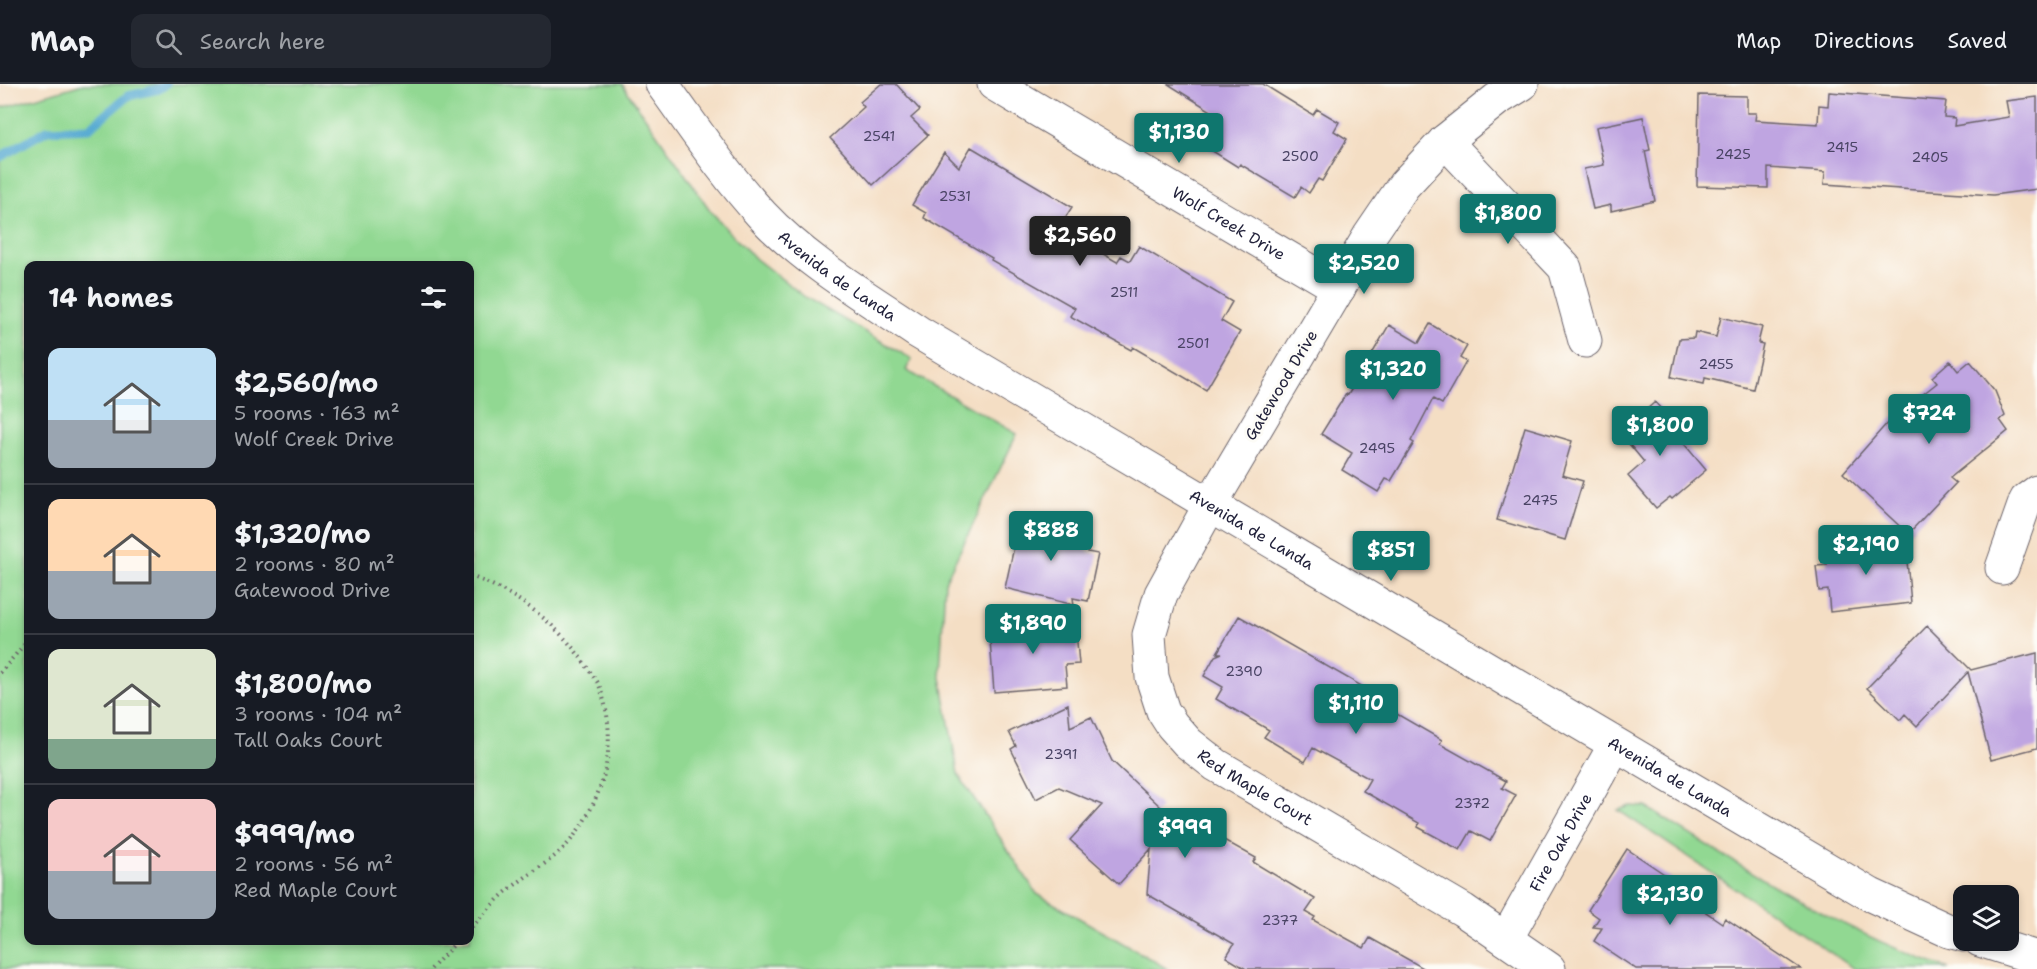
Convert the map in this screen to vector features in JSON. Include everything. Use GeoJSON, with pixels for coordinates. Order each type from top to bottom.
{"type":"FeatureCollection","features":[{"type":"Feature","properties":{"kind":"street","name":"Avenida de Landa"},"geometry":{"type":"LineString","coordinates":[[662,84],[724,169],[762,215],[807,256],[918,332],[1871,895],[1953,932]]}},
{"type":"Feature","properties":{"kind":"street","name":"Wolf Creek Drive"},"geometry":{"type":"LineString","coordinates":[[994,84],[1339,288]]}},
{"type":"Feature","properties":{"kind":"street","name":"Gatewood Drive"},"geometry":{"type":"LineString","coordinates":[[1210,505],[1370,235],[1404,185],[1445,141],[1496,100],[1522,84]]}},
{"type":"Feature","properties":{"kind":"street"},"geometry":{"type":"LineString","coordinates":[[1445,141],[1565,268],[1585,341]]}},
{"type":"Feature","properties":{"kind":"street"},"geometry":{"type":"LineString","coordinates":[[2002,568],[2026,500],[2037,492]]}},
{"type":"Feature","properties":{"kind":"street","name":"Red Maple Court"},"geometry":{"type":"LineString","coordinates":[[1210,505],[1161,594],[1149,635],[1152,677],[1163,711],[1172,725],[1188,743],[1216,765],[1463,910],[1549,969]]}},
{"type":"Feature","properties":{"kind":"street","name":"Fire Oak Drive"},"geometry":{"type":"LineString","coordinates":[[1506,939],[1616,745]]}},
{"type":"Feature","properties":{"kind":"street"},"geometry":{"type":"LineString","coordinates":[[2015,951],[2037,958]]}},
{"type":"Feature","properties":{"kind":"path"},"geometry":{"type":"LineString","coordinates":[[474,578],[497,588],[540,614],[569,642],[598,684],[608,726],[606,772],[593,805],[579,829],[552,860],[516,884],[474,925]]}},
{"type":"Feature","properties":{"kind":"path"},"geometry":{"type":"LineString","coordinates":[[0,673],[24,645]]}},
{"type":"Feature","properties":{"kind":"path"},"geometry":{"type":"LineString","coordinates":[[431,969],[453,945]]}},
{"type":"Feature","properties":{"kind":"green space"},"geometry":{"type":"Polygon","coordinates":[[[83,84],[622,84],[710,210],[756,259],[805,297],[912,359],[906,370],[1017,434],[945,582],[940,672],[958,774],[1037,894],[1168,969],[0,969],[0,108],[83,84]]]}},
{"type":"Feature","properties":{"kind":"green space"},"geometry":{"type":"Polygon","coordinates":[[[1631,806],[1646,807],[1793,897],[1831,917],[1908,954],[1949,969],[1855,969],[1618,810],[1631,806]]]}},
{"type":"Feature","properties":{"kind":"building"},"geometry":{"type":"Polygon","coordinates":[[[881,84],[896,84],[920,110],[911,118],[928,135],[873,185],[830,138],[864,107],[860,102],[881,84]]]}},
{"type":"Feature","properties":{"kind":"building"},"geometry":{"type":"Polygon","coordinates":[[[1168,84],[1263,84],[1313,115],[1317,109],[1339,122],[1334,131],[1347,139],[1322,181],[1318,179],[1309,193],[1301,187],[1295,197],[1240,164],[1238,167],[1198,142],[1216,114],[1168,84]]]}},
{"type":"Feature","properties":{"kind":"building"},"geometry":{"type":"Polygon","coordinates":[[[1829,92],[1946,101],[1944,117],[1955,118],[1954,126],[2009,117],[2006,101],[2037,97],[2037,189],[1993,195],[1824,184],[1825,172],[1768,168],[1768,188],[1697,186],[1699,95],[1747,96],[1747,113],[1756,113],[1755,120],[1818,124],[1819,105],[1828,106],[1829,92]]]}},
{"type":"Feature","properties":{"kind":"building"},"geometry":{"type":"Polygon","coordinates":[[[1643,117],[1650,150],[1645,151],[1655,201],[1611,211],[1611,205],[1593,209],[1584,169],[1604,165],[1596,127],[1643,117]]]}},
{"type":"Feature","properties":{"kind":"building"},"geometry":{"type":"Polygon","coordinates":[[[971,147],[1072,207],[1065,218],[1071,222],[1065,232],[1117,262],[1121,256],[1130,261],[1139,246],[1232,302],[1221,321],[1240,332],[1206,390],[1133,347],[1131,350],[1070,316],[1075,308],[924,218],[926,213],[912,205],[944,152],[959,167],[971,147]]]}},
{"type":"Feature","properties":{"kind":"building"},"geometry":{"type":"Polygon","coordinates":[[[1721,317],[1762,327],[1758,343],[1763,344],[1753,389],[1705,378],[1704,384],[1671,377],[1679,339],[1694,338],[1695,332],[1716,337],[1721,317]]]}},
{"type":"Feature","properties":{"kind":"building"},"geometry":{"type":"Polygon","coordinates":[[[1430,324],[1467,346],[1460,358],[1466,362],[1442,404],[1433,399],[1411,441],[1414,443],[1391,481],[1386,479],[1378,492],[1342,470],[1352,453],[1321,434],[1346,394],[1348,395],[1389,325],[1419,343],[1430,324]]]}},
{"type":"Feature","properties":{"kind":"building"},"geometry":{"type":"Polygon","coordinates":[[[1950,361],[1958,371],[1970,361],[1995,391],[2005,416],[2000,420],[2008,431],[1950,478],[1956,483],[1908,534],[1843,473],[1889,421],[1937,383],[1932,377],[1950,361]]]}},
{"type":"Feature","properties":{"kind":"building"},"geometry":{"type":"Polygon","coordinates":[[[1655,402],[1679,430],[1675,433],[1706,470],[1672,499],[1670,497],[1656,508],[1628,476],[1644,462],[1620,433],[1655,402]]]}},
{"type":"Feature","properties":{"kind":"building"},"geometry":{"type":"Polygon","coordinates":[[[1525,427],[1572,441],[1562,475],[1583,481],[1565,540],[1497,520],[1525,427]]]}},
{"type":"Feature","properties":{"kind":"building"},"geometry":{"type":"Polygon","coordinates":[[[1021,515],[1080,528],[1076,545],[1088,544],[1087,552],[1098,554],[1088,601],[1073,598],[1074,605],[1005,588],[1021,515]]]}},
{"type":"Feature","properties":{"kind":"building"},"geometry":{"type":"Polygon","coordinates":[[[1905,540],[1911,603],[1830,612],[1828,590],[1819,591],[1816,566],[1827,565],[1826,549],[1905,540]]]}},
{"type":"Feature","properties":{"kind":"building"},"geometry":{"type":"Polygon","coordinates":[[[1239,616],[1372,692],[1369,698],[1442,740],[1440,744],[1506,781],[1502,788],[1516,795],[1490,841],[1471,831],[1460,850],[1418,827],[1419,823],[1363,791],[1370,779],[1313,748],[1305,762],[1264,737],[1269,730],[1216,699],[1223,687],[1204,676],[1215,656],[1222,653],[1217,653],[1239,616]]]}},
{"type":"Feature","properties":{"kind":"building"},"geometry":{"type":"Polygon","coordinates":[[[1075,620],[1079,664],[1065,665],[1067,686],[994,692],[989,627],[1075,620]]]}},
{"type":"Feature","properties":{"kind":"building"},"geometry":{"type":"Polygon","coordinates":[[[1927,626],[1971,670],[2037,653],[2037,748],[1991,760],[1968,672],[1917,726],[1905,714],[1900,720],[1867,688],[1927,626]]]}},
{"type":"Feature","properties":{"kind":"building"},"geometry":{"type":"Polygon","coordinates":[[[1068,704],[1070,727],[1091,717],[1112,761],[1161,807],[1155,814],[1209,845],[1215,835],[1256,858],[1253,862],[1315,899],[1306,912],[1315,917],[1313,920],[1364,948],[1370,938],[1425,969],[1246,969],[1226,957],[1234,944],[1147,894],[1151,849],[1119,884],[1070,840],[1102,805],[1059,787],[1036,799],[1011,749],[1016,746],[1009,732],[1068,704]]]}},
{"type":"Feature","properties":{"kind":"building"},"geometry":{"type":"Polygon","coordinates":[[[1627,849],[1685,888],[1681,895],[1722,923],[1725,918],[1801,969],[1636,969],[1594,941],[1602,928],[1593,927],[1599,918],[1588,910],[1627,849]]]}},
{"type":"Feature","properties":{"kind":"waterway"},"geometry":{"type":"LineString","coordinates":[[0,157],[47,130],[89,128],[128,96],[159,89],[166,84]]}}]}
